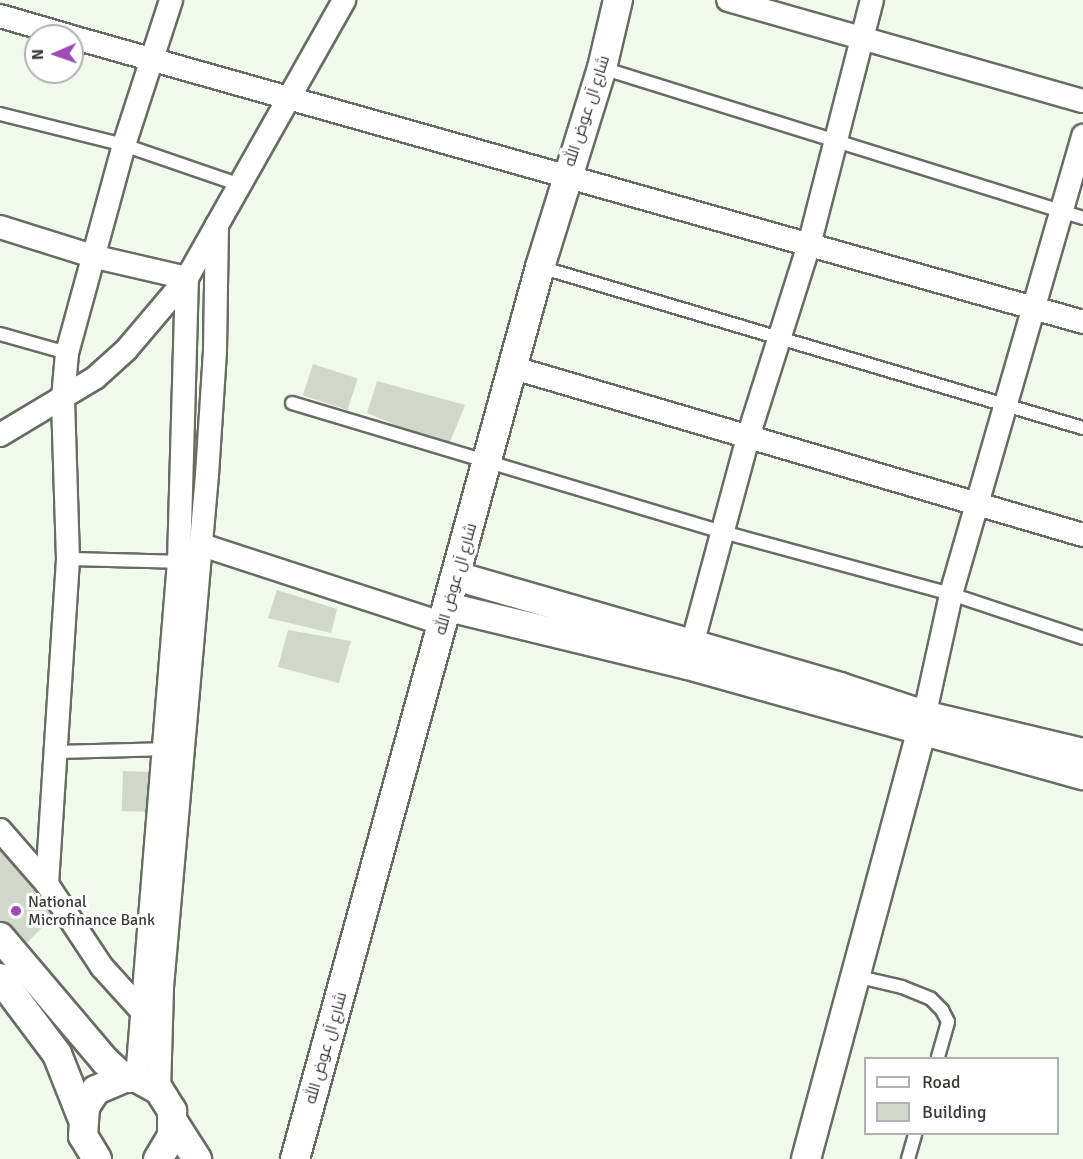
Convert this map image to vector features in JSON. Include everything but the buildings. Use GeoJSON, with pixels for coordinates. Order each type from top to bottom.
{"type":"FeatureCollection","features":[{"type":"Feature","properties":{"kind":"street"},"geometry":{"type":"LineString","coordinates":[[47,884],[53,753],[68,559],[63,398],[67,353],[96,257],[124,146],[150,59],[171,0]]}},
{"type":"Feature","properties":{"kind":"street"},"geometry":{"type":"LineString","coordinates":[[0,435],[94,378],[126,350],[187,278],[344,0]]}},
{"type":"Feature","properties":{"kind":"street","name":"شارع آل عوض الله"},"geometry":{"type":"LineString","coordinates":[[295,1159],[489,464],[540,267],[566,177],[602,68],[618,0]]}},
{"type":"Feature","properties":{"kind":"street"},"geometry":{"type":"LineString","coordinates":[[728,0],[1083,101]]}},
{"type":"Feature","properties":{"kind":"street"},"geometry":{"type":"LineString","coordinates":[[692,645],[748,437],[809,245],[872,0]]}},
{"type":"Feature","properties":{"kind":"street"},"geometry":{"type":"LineString","coordinates":[[0,16],[28,24]]}},
{"type":"Feature","properties":{"kind":"street"},"geometry":{"type":"LineString","coordinates":[[84,40],[1083,322]]}},
{"type":"Feature","properties":{"kind":"street"},"geometry":{"type":"LineString","coordinates":[[806,1159],[922,724],[951,594],[1034,307],[1072,215],[1083,136]]}},
{"type":"Feature","properties":{"kind":"street"},"geometry":{"type":"LineString","coordinates":[[140,1082],[152,1021],[202,545],[215,350],[218,225]]}},
{"type":"Feature","properties":{"kind":"street"},"geometry":{"type":"LineString","coordinates":[[0,227],[96,257],[187,278]]}},
{"type":"Feature","properties":{"kind":"street"},"geometry":{"type":"LineString","coordinates":[[152,1021],[165,749],[179,562],[187,278]]}},
{"type":"Feature","properties":{"kind":"street"},"geometry":{"type":"LineString","coordinates":[[514,368],[748,437],[979,501],[1083,535]]}},
{"type":"Feature","properties":{"kind":"street"},"geometry":{"type":"LineString","coordinates":[[202,545],[446,615],[676,662],[922,724],[1083,753]]}},
{"type":"Feature","properties":{"kind":"street"},"geometry":{"type":"LineString","coordinates":[[456,576],[692,645],[922,724],[1083,776]]}},
{"type":"Feature","properties":{"kind":"street"},"geometry":{"type":"LineString","coordinates":[[0,830],[47,884],[102,967],[152,1021]]}},
{"type":"Feature","properties":{"kind":"street"},"geometry":{"type":"LineString","coordinates":[[0,937],[105,1061],[167,1099],[174,1124],[197,1159]]}},
{"type":"Feature","properties":{"kind":"street"},"geometry":{"type":"LineString","coordinates":[[0,978],[57,1054],[82,1117],[86,1145],[97,1159]]}},
{"type":"Feature","properties":{"kind":"street"},"geometry":{"type":"LineString","coordinates":[[82,1117],[96,1090],[140,1082]]}},
{"type":"Feature","properties":{"kind":"street"},"geometry":{"type":"LineString","coordinates":[[158,1159],[168,1147],[174,1124]]}},
{"type":"Feature","properties":{"kind":"lane"},"geometry":{"type":"LineString","coordinates":[[602,68],[836,138],[1072,215]]}},
{"type":"Feature","properties":{"kind":"lane"},"geometry":{"type":"LineString","coordinates":[[0,114],[124,146],[240,186]]}},
{"type":"Feature","properties":{"kind":"lane"},"geometry":{"type":"LineString","coordinates":[[540,267],[1083,428]]}},
{"type":"Feature","properties":{"kind":"lane"},"geometry":{"type":"LineString","coordinates":[[0,334],[67,353]]}},
{"type":"Feature","properties":{"kind":"lane"},"geometry":{"type":"LineString","coordinates":[[292,403],[489,464],[723,532],[951,594],[1083,639]]}},
{"type":"Feature","properties":{"kind":"lane"},"geometry":{"type":"LineString","coordinates":[[68,559],[179,562]]}},
{"type":"Feature","properties":{"kind":"lane"},"geometry":{"type":"LineString","coordinates":[[53,753],[165,749]]}},
{"type":"Feature","properties":{"kind":"lane"},"geometry":{"type":"LineString","coordinates":[[855,976],[902,987],[931,999],[942,1010],[948,1022],[939,1057]]}},
{"type":"Feature","properties":{"kind":"lane"},"geometry":{"type":"LineString","coordinates":[[908,1159],[915,1135]]}},
{"type":"Feature","properties":{"kind":"place","name":"National Microfinance Bank"},"geometry":{"type":"Point","coordinates":[16,911]}}]}
